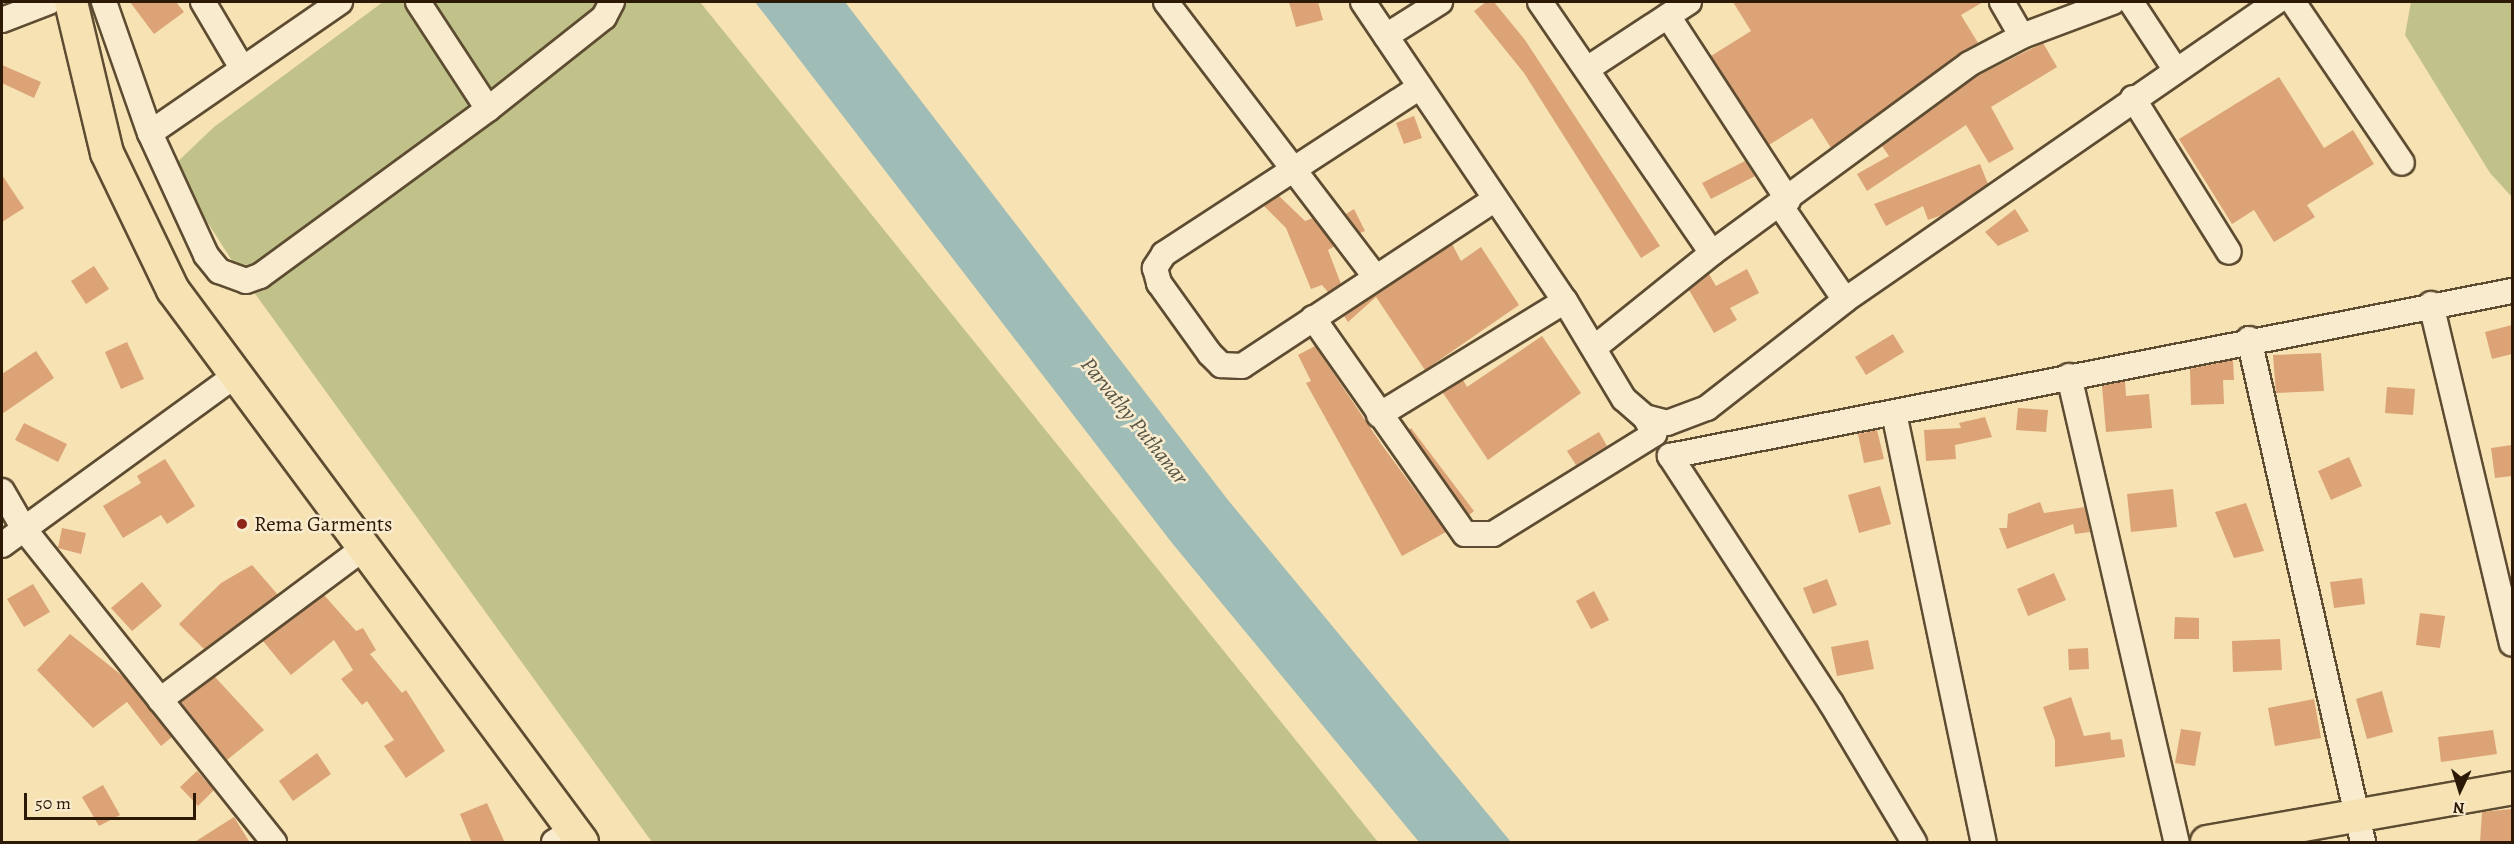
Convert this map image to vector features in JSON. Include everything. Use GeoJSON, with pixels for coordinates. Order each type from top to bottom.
{"type":"FeatureCollection","features":[{"type":"Feature","properties":{"kind":"main road"},"geometry":{"type":"LineString","coordinates":[[71,2],[107,153],[173,290],[364,548],[570,838]]}},
{"type":"Feature","properties":{"kind":"main road"},"geometry":{"type":"LineString","coordinates":[[2207,843],[2361,829],[2512,788]]}},
{"type":"Feature","properties":{"kind":"street"},"geometry":{"type":"LineString","coordinates":[[2,20],[49,2]]}},
{"type":"Feature","properties":{"kind":"street"},"geometry":{"type":"LineString","coordinates":[[104,2],[150,133],[206,255],[219,271],[246,281],[260,276],[488,109],[604,17],[612,2]]}},
{"type":"Feature","properties":{"kind":"street"},"geometry":{"type":"LineString","coordinates":[[150,133],[340,2]]}},
{"type":"Feature","properties":{"kind":"street"},"geometry":{"type":"LineString","coordinates":[[418,2],[488,109]]}},
{"type":"Feature","properties":{"kind":"street"},"geometry":{"type":"LineString","coordinates":[[1166,2],[1289,169],[1375,276]]}},
{"type":"Feature","properties":{"kind":"street"},"geometry":{"type":"LineString","coordinates":[[1363,2],[1565,301],[1624,399],[1650,425]]}},
{"type":"Feature","properties":{"kind":"street"},"geometry":{"type":"LineString","coordinates":[[1386,36],[1440,2]]}},
{"type":"Feature","properties":{"kind":"street"},"geometry":{"type":"LineString","coordinates":[[1540,2],[1712,253]]}},
{"type":"Feature","properties":{"kind":"street"},"geometry":{"type":"LineString","coordinates":[[1587,69],[1689,2]]}},
{"type":"Feature","properties":{"kind":"street"},"geometry":{"type":"LineString","coordinates":[[2001,2],[2022,36]]}},
{"type":"Feature","properties":{"kind":"street"},"geometry":{"type":"LineString","coordinates":[[1594,348],[1712,253],[1969,64],[2022,36],[2113,2]]}},
{"type":"Feature","properties":{"kind":"street"},"geometry":{"type":"LineString","coordinates":[[2132,2],[2175,69]]}},
{"type":"Feature","properties":{"kind":"street"},"geometry":{"type":"LineString","coordinates":[[1313,318],[1455,526],[1475,537],[1493,534],[1650,425],[1666,423],[1707,408],[1845,300],[2133,98],[2276,2]]}},
{"type":"Feature","properties":{"kind":"street"},"geometry":{"type":"LineString","coordinates":[[2294,2],[2402,163]]}},
{"type":"Feature","properties":{"kind":"street"},"geometry":{"type":"LineString","coordinates":[[211,4],[242,68]]}},
{"type":"Feature","properties":{"kind":"street"},"geometry":{"type":"LineString","coordinates":[[1668,16],[1845,300]]}},
{"type":"Feature","properties":{"kind":"street"},"geometry":{"type":"LineString","coordinates":[[1420,87],[1289,169],[1164,254],[1155,268],[1159,283],[1221,365],[1242,366],[1375,276],[1495,200]]}},
{"type":"Feature","properties":{"kind":"street"},"geometry":{"type":"LineString","coordinates":[[2133,98],[2229,252]]}},
{"type":"Feature","properties":{"kind":"street"},"geometry":{"type":"LineString","coordinates":[[1914,843],[1831,703],[1670,456],[2249,339],[2512,291]]}},
{"type":"Feature","properties":{"kind":"street"},"geometry":{"type":"LineString","coordinates":[[1379,415],[1565,301]]}},
{"type":"Feature","properties":{"kind":"street"},"geometry":{"type":"LineString","coordinates":[[2431,304],[2512,643]]}},
{"type":"Feature","properties":{"kind":"street"},"geometry":{"type":"LineString","coordinates":[[2249,339],[2361,829]]}},
{"type":"Feature","properties":{"kind":"street"},"geometry":{"type":"LineString","coordinates":[[2,545],[236,375]]}},
{"type":"Feature","properties":{"kind":"street"},"geometry":{"type":"LineString","coordinates":[[2069,376],[2176,843]]}},
{"type":"Feature","properties":{"kind":"street"},"geometry":{"type":"LineString","coordinates":[[1894,412],[1984,843]]}},
{"type":"Feature","properties":{"kind":"street"},"geometry":{"type":"LineString","coordinates":[[2,491],[24,529],[274,843]]}},
{"type":"Feature","properties":{"kind":"street"},"geometry":{"type":"LineString","coordinates":[[160,700],[364,548]]}},
{"type":"Feature","properties":{"kind":"green space"},"geometry":{"type":"Polygon","coordinates":[[[383,2],[700,2],[1378,842],[652,842],[240,273],[172,167],[214,127],[383,2]]]}},
{"type":"Feature","properties":{"kind":"green space"},"geometry":{"type":"Polygon","coordinates":[[[2411,2],[2512,2],[2512,197],[2490,173],[2405,35],[2411,2]]]}},
{"type":"Feature","properties":{"kind":"water","name":"Parvathy Puthanar"},"geometry":{"type":"Polygon","coordinates":[[[755,2],[845,2],[1228,500],[1511,842],[1419,842],[1172,543],[755,2]]]}},
{"type":"Feature","properties":{"kind":"building"},"geometry":{"type":"Polygon","coordinates":[[[130,2],[176,2],[184,12],[154,34],[130,2]]]}},
{"type":"Feature","properties":{"kind":"building"},"geometry":{"type":"Polygon","coordinates":[[[1289,2],[1318,2],[1323,20],[1296,27],[1289,2]]]}},
{"type":"Feature","properties":{"kind":"building"},"geometry":{"type":"Polygon","coordinates":[[[1486,2],[1494,2],[1525,40],[1660,246],[1641,258],[1524,73],[1474,11],[1486,2]]]}},
{"type":"Feature","properties":{"kind":"building"},"geometry":{"type":"Polygon","coordinates":[[[1733,2],[1983,2],[1961,15],[1978,43],[1831,148],[1812,118],[1769,145],[1711,56],[1751,31],[1733,2]]]}},
{"type":"Feature","properties":{"kind":"building"},"geometry":{"type":"Polygon","coordinates":[[[2043,43],[2057,67],[1991,107],[2014,149],[1989,163],[1966,125],[1867,191],[1857,174],[1889,156],[1882,146],[1977,76],[2043,43]]]}},
{"type":"Feature","properties":{"kind":"building"},"geometry":{"type":"Polygon","coordinates":[[[2,65],[41,82],[34,98],[2,83],[2,65]]]}},
{"type":"Feature","properties":{"kind":"building"},"geometry":{"type":"Polygon","coordinates":[[[2279,77],[2324,148],[2353,130],[2374,164],[2307,205],[2315,217],[2274,242],[2254,210],[2232,224],[2179,139],[2279,77]]]}},
{"type":"Feature","properties":{"kind":"building"},"geometry":{"type":"Polygon","coordinates":[[[1414,116],[1422,138],[1404,144],[1396,123],[1414,116]]]}},
{"type":"Feature","properties":{"kind":"building"},"geometry":{"type":"Polygon","coordinates":[[[1745,161],[1755,176],[1711,199],[1702,183],[1745,161]]]}},
{"type":"Feature","properties":{"kind":"building"},"geometry":{"type":"Polygon","coordinates":[[[1980,164],[1988,184],[1945,214],[1928,220],[1923,206],[1886,226],[1874,204],[1980,164]]]}},
{"type":"Feature","properties":{"kind":"building"},"geometry":{"type":"Polygon","coordinates":[[[2,175],[24,208],[2,222],[2,175]]]}},
{"type":"Feature","properties":{"kind":"building"},"geometry":{"type":"Polygon","coordinates":[[[1279,196],[1305,221],[1313,218],[1335,246],[1328,250],[1341,284],[1328,292],[1322,285],[1311,289],[1286,228],[1264,206],[1279,196]]]}},
{"type":"Feature","properties":{"kind":"building"},"geometry":{"type":"Polygon","coordinates":[[[1354,209],[1365,231],[1360,233],[1346,214],[1354,209]]]}},
{"type":"Feature","properties":{"kind":"building"},"geometry":{"type":"Polygon","coordinates":[[[2015,209],[2029,231],[1998,246],[1985,232],[2015,209]]]}},
{"type":"Feature","properties":{"kind":"building"},"geometry":{"type":"Polygon","coordinates":[[[1452,244],[1461,261],[1481,247],[1519,305],[1425,370],[1376,297],[1348,322],[1344,316],[1452,244]]]}},
{"type":"Feature","properties":{"kind":"building"},"geometry":{"type":"Polygon","coordinates":[[[94,266],[109,289],[86,304],[71,281],[94,266]]]}},
{"type":"Feature","properties":{"kind":"building"},"geometry":{"type":"Polygon","coordinates":[[[1747,269],[1759,293],[1730,308],[1737,320],[1714,333],[1689,290],[1709,274],[1716,286],[1747,269]]]}},
{"type":"Feature","properties":{"kind":"building"},"geometry":{"type":"Polygon","coordinates":[[[2512,325],[2512,354],[2492,359],[2485,332],[2512,325]]]}},
{"type":"Feature","properties":{"kind":"building"},"geometry":{"type":"Polygon","coordinates":[[[1893,334],[1904,352],[1866,375],[1855,357],[1893,334]]]}},
{"type":"Feature","properties":{"kind":"building"},"geometry":{"type":"Polygon","coordinates":[[[1542,336],[1581,393],[1488,460],[1443,393],[1463,380],[1467,387],[1542,336]]]}},
{"type":"Feature","properties":{"kind":"building"},"geometry":{"type":"Polygon","coordinates":[[[127,342],[144,379],[121,389],[105,352],[127,342]]]}},
{"type":"Feature","properties":{"kind":"building"},"geometry":{"type":"Polygon","coordinates":[[[1315,346],[1384,448],[1446,532],[1402,556],[1306,383],[1311,381],[1298,355],[1315,346]]]}},
{"type":"Feature","properties":{"kind":"building"},"geometry":{"type":"Polygon","coordinates":[[[36,351],[54,378],[2,414],[2,374],[36,351]]]}},
{"type":"Feature","properties":{"kind":"building"},"geometry":{"type":"Polygon","coordinates":[[[2321,353],[2324,391],[2276,393],[2273,355],[2321,353]]]}},
{"type":"Feature","properties":{"kind":"building"},"geometry":{"type":"Polygon","coordinates":[[[2233,360],[2234,380],[2223,380],[2224,404],[2191,405],[2190,369],[2233,360]]]}},
{"type":"Feature","properties":{"kind":"building"},"geometry":{"type":"Polygon","coordinates":[[[2125,381],[2126,396],[2149,394],[2152,428],[2106,432],[2102,386],[2125,381]]]}},
{"type":"Feature","properties":{"kind":"building"},"geometry":{"type":"Polygon","coordinates":[[[2387,387],[2415,389],[2413,415],[2385,413],[2387,387]]]}},
{"type":"Feature","properties":{"kind":"building"},"geometry":{"type":"Polygon","coordinates":[[[2018,408],[2048,410],[2046,432],[2016,430],[2018,408]]]}},
{"type":"Feature","properties":{"kind":"building"},"geometry":{"type":"Polygon","coordinates":[[[1985,417],[1992,437],[1955,445],[1956,459],[1926,461],[1924,430],[1961,428],[1959,423],[1985,417]]]}},
{"type":"Feature","properties":{"kind":"building"},"geometry":{"type":"Polygon","coordinates":[[[24,423],[67,444],[58,462],[15,440],[24,423]]]}},
{"type":"Feature","properties":{"kind":"building"},"geometry":{"type":"Polygon","coordinates":[[[1411,428],[1474,511],[1469,515],[1409,430],[1411,428]]]}},
{"type":"Feature","properties":{"kind":"building"},"geometry":{"type":"Polygon","coordinates":[[[1877,430],[1884,459],[1864,463],[1858,434],[1877,430]]]}},
{"type":"Feature","properties":{"kind":"building"},"geometry":{"type":"Polygon","coordinates":[[[1599,432],[1607,446],[1576,465],[1567,451],[1599,432]]]}},
{"type":"Feature","properties":{"kind":"building"},"geometry":{"type":"Polygon","coordinates":[[[2512,445],[2512,476],[2495,478],[2491,448],[2512,445]]]}},
{"type":"Feature","properties":{"kind":"building"},"geometry":{"type":"Polygon","coordinates":[[[2349,457],[2362,486],[2331,500],[2318,471],[2349,457]]]}},
{"type":"Feature","properties":{"kind":"building"},"geometry":{"type":"Polygon","coordinates":[[[165,459],[195,506],[167,524],[161,515],[123,538],[103,506],[141,483],[137,476],[165,459]]]}},
{"type":"Feature","properties":{"kind":"building"},"geometry":{"type":"Polygon","coordinates":[[[1880,486],[1891,524],[1859,533],[1848,495],[1880,486]]]}},
{"type":"Feature","properties":{"kind":"building"},"geometry":{"type":"Polygon","coordinates":[[[2173,489],[2177,527],[2131,532],[2127,494],[2173,489]]]}},
{"type":"Feature","properties":{"kind":"building"},"geometry":{"type":"Polygon","coordinates":[[[2040,502],[2044,513],[2085,507],[2090,532],[2075,534],[2073,524],[2007,549],[1999,528],[2007,528],[2008,514],[2040,502]]]}},
{"type":"Feature","properties":{"kind":"building"},"geometry":{"type":"Polygon","coordinates":[[[2246,503],[2264,551],[2234,558],[2215,512],[2246,503]]]}},
{"type":"Feature","properties":{"kind":"building"},"geometry":{"type":"Polygon","coordinates":[[[62,528],[86,533],[81,554],[58,548],[62,528]]]}},
{"type":"Feature","properties":{"kind":"building"},"geometry":{"type":"Polygon","coordinates":[[[252,565],[278,595],[204,649],[179,624],[221,583],[252,565]]]}},
{"type":"Feature","properties":{"kind":"building"},"geometry":{"type":"Polygon","coordinates":[[[2054,573],[2066,600],[2028,616],[2017,589],[2054,573]]]}},
{"type":"Feature","properties":{"kind":"building"},"geometry":{"type":"Polygon","coordinates":[[[2362,578],[2365,604],[2334,608],[2330,582],[2362,578]]]}},
{"type":"Feature","properties":{"kind":"building"},"geometry":{"type":"Polygon","coordinates":[[[1827,579],[1837,605],[1813,614],[1803,588],[1827,579]]]}},
{"type":"Feature","properties":{"kind":"building"},"geometry":{"type":"Polygon","coordinates":[[[142,582],[162,606],[132,631],[111,608],[142,582]]]}},
{"type":"Feature","properties":{"kind":"building"},"geometry":{"type":"Polygon","coordinates":[[[33,584],[50,612],[24,627],[7,599],[33,584]]]}},
{"type":"Feature","properties":{"kind":"building"},"geometry":{"type":"Polygon","coordinates":[[[1594,591],[1609,620],[1591,629],[1576,601],[1594,591]]]}},
{"type":"Feature","properties":{"kind":"building"},"geometry":{"type":"Polygon","coordinates":[[[324,595],[356,631],[363,628],[376,650],[370,654],[402,693],[406,690],[445,751],[406,778],[384,746],[394,740],[367,701],[362,705],[341,679],[353,670],[334,640],[291,675],[263,641],[324,595]]]}},
{"type":"Feature","properties":{"kind":"building"},"geometry":{"type":"Polygon","coordinates":[[[2420,613],[2445,616],[2440,648],[2416,645],[2420,613]]]}},
{"type":"Feature","properties":{"kind":"building"},"geometry":{"type":"Polygon","coordinates":[[[2175,617],[2199,618],[2199,639],[2174,639],[2175,617]]]}},
{"type":"Feature","properties":{"kind":"building"},"geometry":{"type":"Polygon","coordinates":[[[70,634],[125,678],[172,737],[161,746],[127,702],[93,728],[37,670],[70,634]]]}},
{"type":"Feature","properties":{"kind":"building"},"geometry":{"type":"Polygon","coordinates":[[[2280,639],[2282,670],[2233,672],[2232,641],[2280,639]]]}},
{"type":"Feature","properties":{"kind":"building"},"geometry":{"type":"Polygon","coordinates":[[[1868,640],[1874,669],[1837,676],[1831,647],[1868,640]]]}},
{"type":"Feature","properties":{"kind":"building"},"geometry":{"type":"Polygon","coordinates":[[[2088,648],[2089,669],[2069,670],[2068,649],[2088,648]]]}},
{"type":"Feature","properties":{"kind":"building"},"geometry":{"type":"Polygon","coordinates":[[[215,677],[264,730],[227,760],[181,702],[215,677]]]}},
{"type":"Feature","properties":{"kind":"building"},"geometry":{"type":"Polygon","coordinates":[[[2382,691],[2393,732],[2367,739],[2356,699],[2382,691]]]}},
{"type":"Feature","properties":{"kind":"building"},"geometry":{"type":"Polygon","coordinates":[[[2071,697],[2084,736],[2110,732],[2111,740],[2122,739],[2125,757],[2055,767],[2055,740],[2043,707],[2071,697]]]}},
{"type":"Feature","properties":{"kind":"building"},"geometry":{"type":"Polygon","coordinates":[[[2314,699],[2321,738],[2275,746],[2268,708],[2314,699]]]}},
{"type":"Feature","properties":{"kind":"building"},"geometry":{"type":"Polygon","coordinates":[[[2181,729],[2201,732],[2195,766],[2175,763],[2181,729]]]}},
{"type":"Feature","properties":{"kind":"building"},"geometry":{"type":"Polygon","coordinates":[[[2493,730],[2497,754],[2441,762],[2438,737],[2493,730]]]}},
{"type":"Feature","properties":{"kind":"building"},"geometry":{"type":"Polygon","coordinates":[[[317,753],[331,774],[293,801],[279,781],[317,753]]]}},
{"type":"Feature","properties":{"kind":"building"},"geometry":{"type":"Polygon","coordinates":[[[197,771],[214,790],[198,806],[180,787],[197,771]]]}},
{"type":"Feature","properties":{"kind":"building"},"geometry":{"type":"Polygon","coordinates":[[[103,785],[120,815],[99,826],[82,797],[103,785]]]}},
{"type":"Feature","properties":{"kind":"building"},"geometry":{"type":"Polygon","coordinates":[[[487,803],[505,843],[472,843],[460,814],[487,803]]]}},
{"type":"Feature","properties":{"kind":"building"},"geometry":{"type":"Polygon","coordinates":[[[2512,809],[2512,843],[2480,843],[2482,812],[2512,809]]]}},
{"type":"Feature","properties":{"kind":"building"},"geometry":{"type":"Polygon","coordinates":[[[234,817],[250,843],[193,843],[234,817]]]}},
{"type":"Feature","properties":{"kind":"place","name":"Rema Garments"},"geometry":{"type":"Point","coordinates":[242,524]}}]}
